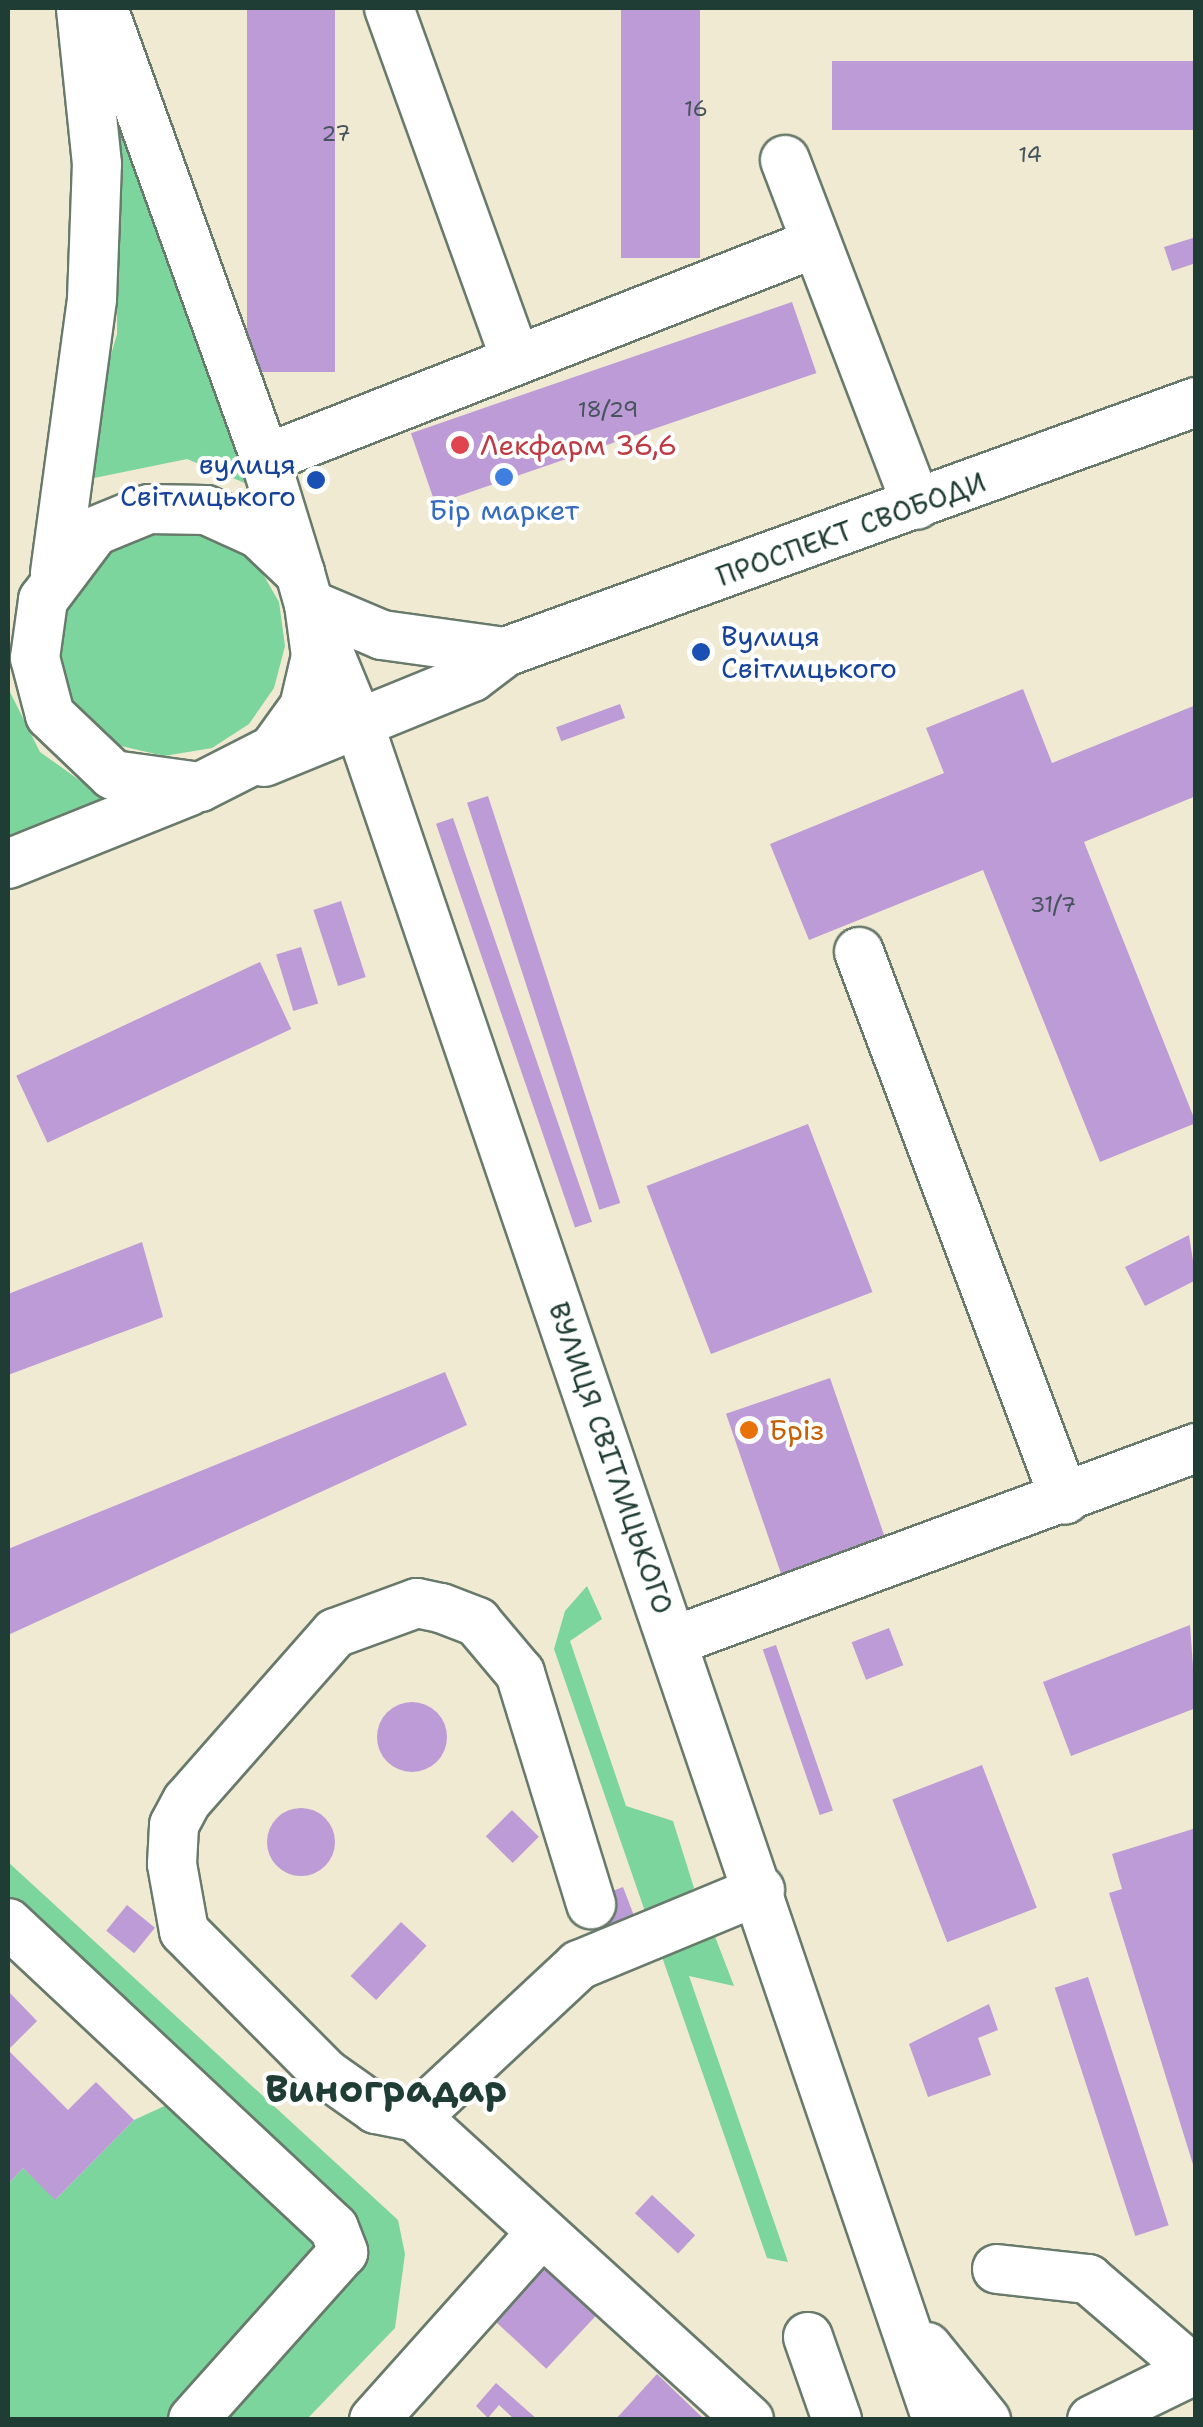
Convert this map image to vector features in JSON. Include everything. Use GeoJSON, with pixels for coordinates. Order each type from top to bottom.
{"type":"FeatureCollection","features":[{"type":"Feature","properties":{"kind":"street"},"geometry":{"type":"LineString","coordinates":[[81,8],[97,164],[92,300],[49,586],[39,687],[67,740],[141,785],[200,787]]}},
{"type":"Feature","properties":{"kind":"street","name":"ВУЛИЦЯ СВІТЛИЦЬКОГО"},"geometry":{"type":"LineString","coordinates":[[103,8],[265,459],[305,588],[360,726],[760,1890],[937,2420]]}},
{"type":"Feature","properties":{"kind":"street"},"geometry":{"type":"LineString","coordinates":[[389,8],[516,360]]}},
{"type":"Feature","properties":{"kind":"street"},"geometry":{"type":"LineString","coordinates":[[785,160],[917,505]]}},
{"type":"Feature","properties":{"kind":"street"},"geometry":{"type":"LineString","coordinates":[[265,459],[814,244]]}},
{"type":"Feature","properties":{"kind":"street","name":"ПРОСПЕКТ СВОБОДИ"},"geometry":{"type":"LineString","coordinates":[[252,767],[472,677],[505,652],[1196,402]]}},
{"type":"Feature","properties":{"kind":"street"},"geometry":{"type":"LineString","coordinates":[[8,639],[49,586],[121,517],[178,506],[234,519],[305,588],[312,682],[290,730],[252,767],[8,864]]}},
{"type":"Feature","properties":{"kind":"street","name":"ПРОСПЕКТ СВОБОДИ"},"geometry":{"type":"LineString","coordinates":[[305,588],[382,635],[505,652]]}},
{"type":"Feature","properties":{"kind":"street"},"geometry":{"type":"LineString","coordinates":[[858,952],[1065,1500]]}},
{"type":"Feature","properties":{"kind":"street"},"geometry":{"type":"LineString","coordinates":[[674,1641],[1065,1500],[1196,1448]]}},
{"type":"Feature","properties":{"kind":"street"},"geometry":{"type":"LineString","coordinates":[[592,1904],[520,1672],[477,1622],[416,1603],[336,1633],[188,1800],[174,1825],[172,1864],[184,1930],[325,2074],[376,2109],[416,2117],[749,2420]]}},
{"type":"Feature","properties":{"kind":"street"},"geometry":{"type":"LineString","coordinates":[[416,2117],[579,1965],[760,1890]]}},
{"type":"Feature","properties":{"kind":"street"},"geometry":{"type":"LineString","coordinates":[[8,1923],[334,2228],[344,2252],[192,2420]]}},
{"type":"Feature","properties":{"kind":"street"},"geometry":{"type":"LineString","coordinates":[[374,2420],[542,2232]]}},
{"type":"Feature","properties":{"kind":"street"},"geometry":{"type":"LineString","coordinates":[[996,2269],[1088,2279],[1195,2369]]}},
{"type":"Feature","properties":{"kind":"street","name":"ВУЛИЦЯ СВІТЛИЦЬКОГО"},"geometry":{"type":"LineString","coordinates":[[905,2316],[986,2420]]}},
{"type":"Feature","properties":{"kind":"street"},"geometry":{"type":"LineString","coordinates":[[808,2337],[836,2420]]}},
{"type":"Feature","properties":{"kind":"street"},"geometry":{"type":"LineString","coordinates":[[1092,2420],[1195,2369]]}},
{"type":"Feature","properties":{"kind":"street"},"geometry":{"type":"LineString","coordinates":[[1146,2420],[1195,2369]]}},
{"type":"Feature","properties":{"kind":"green space"},"geometry":{"type":"Polygon","coordinates":[[[136,128],[252,486],[187,459],[94,478],[78,470],[117,334],[118,131],[136,128]]]}},
{"type":"Feature","properties":{"kind":"green space"},"geometry":{"type":"Polygon","coordinates":[[[123,530],[217,532],[255,560],[279,602],[285,646],[274,688],[249,724],[212,748],[164,756],[117,745],[64,694],[52,623],[123,530]]]}},
{"type":"Feature","properties":{"kind":"green space"},"geometry":{"type":"Polygon","coordinates":[[[8,688],[40,752],[106,799],[8,840],[8,688]]]}},
{"type":"Feature","properties":{"kind":"green space"},"geometry":{"type":"Polygon","coordinates":[[[587,1586],[602,1619],[570,1641],[626,1806],[673,1821],[694,1888],[648,1920],[554,1649],[565,1611],[587,1586]]]}},
{"type":"Feature","properties":{"kind":"green space"},"geometry":{"type":"Polygon","coordinates":[[[8,1862],[398,2220],[405,2254],[395,2328],[307,2419],[209,2419],[346,2273],[8,1902],[8,1862]]]}},
{"type":"Feature","properties":{"kind":"green space"},"geometry":{"type":"Polygon","coordinates":[[[714,1934],[734,1986],[689,1976],[788,2262],[767,2258],[661,1954],[714,1934]]]}},
{"type":"Feature","properties":{"kind":"green space"},"geometry":{"type":"Polygon","coordinates":[[[169,2104],[326,2248],[176,2419],[8,2420],[8,2184],[23,2168],[56,2199],[134,2120],[169,2104]]]}},
{"type":"Feature","properties":{"kind":"building"},"geometry":{"type":"Polygon","coordinates":[[[247,8],[335,8],[335,372],[247,372],[247,8]]]}},
{"type":"Feature","properties":{"kind":"building"},"geometry":{"type":"Polygon","coordinates":[[[621,8],[700,8],[700,258],[621,258],[621,8]]]}},
{"type":"Feature","properties":{"kind":"building"},"geometry":{"type":"Polygon","coordinates":[[[832,61],[1196,61],[1196,130],[832,130],[832,61]]]}},
{"type":"Feature","properties":{"kind":"building"},"geometry":{"type":"Polygon","coordinates":[[[1196,237],[1196,263],[1172,271],[1164,247],[1196,237]]]}},
{"type":"Feature","properties":{"kind":"building"},"geometry":{"type":"Polygon","coordinates":[[[792,302],[816,373],[435,504],[411,433],[792,302]]]}},
{"type":"Feature","properties":{"kind":"building"},"geometry":{"type":"Polygon","coordinates":[[[1023,689],[1052,763],[1196,705],[1196,796],[1084,842],[1196,1123],[1100,1162],[983,870],[809,940],[770,844],[944,773],[926,728],[1023,689]]]}},
{"type":"Feature","properties":{"kind":"building"},"geometry":{"type":"Polygon","coordinates":[[[620,704],[625,718],[561,741],[556,727],[620,704]]]}},
{"type":"Feature","properties":{"kind":"building"},"geometry":{"type":"Polygon","coordinates":[[[488,796],[620,1203],[599,1210],[467,803],[488,796]]]}},
{"type":"Feature","properties":{"kind":"building"},"geometry":{"type":"Polygon","coordinates":[[[453,818],[592,1222],[575,1228],[436,824],[453,818]]]}},
{"type":"Feature","properties":{"kind":"building"},"geometry":{"type":"Polygon","coordinates":[[[341,901],[366,977],[338,986],[313,910],[341,901]]]}},
{"type":"Feature","properties":{"kind":"building"},"geometry":{"type":"Polygon","coordinates":[[[301,947],[318,1003],[293,1011],[276,955],[301,947]]]}},
{"type":"Feature","properties":{"kind":"building"},"geometry":{"type":"Polygon","coordinates":[[[260,962],[291,1029],[47,1143],[16,1076],[260,962]]]}},
{"type":"Feature","properties":{"kind":"building"},"geometry":{"type":"Polygon","coordinates":[[[808,1124],[873,1292],[711,1354],[646,1186],[808,1124]]]}},
{"type":"Feature","properties":{"kind":"building"},"geometry":{"type":"Polygon","coordinates":[[[1189,1235],[1196,1280],[1145,1306],[1125,1267],[1189,1235]]]}},
{"type":"Feature","properties":{"kind":"building"},"geometry":{"type":"Polygon","coordinates":[[[142,1242],[163,1317],[8,1375],[8,1294],[142,1242]]]}},
{"type":"Feature","properties":{"kind":"building"},"geometry":{"type":"Polygon","coordinates":[[[445,1372],[467,1425],[8,1635],[8,1549],[445,1372]]]}},
{"type":"Feature","properties":{"kind":"building"},"geometry":{"type":"Polygon","coordinates":[[[830,1378],[890,1553],[786,1589],[726,1414],[830,1378]]]}},
{"type":"Feature","properties":{"kind":"building"},"geometry":{"type":"Polygon","coordinates":[[[1190,1625],[1196,1708],[1071,1756],[1043,1682],[1190,1625]]]}},
{"type":"Feature","properties":{"kind":"building"},"geometry":{"type":"Polygon","coordinates":[[[889,1628],[903,1665],[866,1680],[852,1642],[889,1628]]]}},
{"type":"Feature","properties":{"kind":"building"},"geometry":{"type":"Polygon","coordinates":[[[776,1645],[833,1810],[820,1815],[763,1650],[776,1645]]]}},
{"type":"Feature","properties":{"kind":"building"},"geometry":{"type":"Polygon","coordinates":[[[412,1702],[437,1712],[447,1737],[437,1762],[412,1772],[387,1762],[377,1737],[387,1712],[412,1702]]]}},
{"type":"Feature","properties":{"kind":"building"},"geometry":{"type":"Polygon","coordinates":[[[982,1765],[1037,1908],[947,1942],[892,1799],[982,1765]]]}},
{"type":"Feature","properties":{"kind":"building"},"geometry":{"type":"Polygon","coordinates":[[[301,1808],[314,1810],[325,1818],[333,1829],[333,1855],[325,1866],[314,1874],[301,1876],[288,1874],[277,1866],[269,1855],[267,1842],[269,1829],[277,1818],[288,1810],[301,1808]]]}},
{"type":"Feature","properties":{"kind":"building"},"geometry":{"type":"Polygon","coordinates":[[[512,1810],[539,1837],[513,1863],[486,1836],[512,1810]]]}},
{"type":"Feature","properties":{"kind":"building"},"geometry":{"type":"Polygon","coordinates":[[[1196,1828],[1195,2171],[1109,1893],[1122,1889],[1112,1854],[1196,1828]]]}},
{"type":"Feature","properties":{"kind":"building"},"geometry":{"type":"Polygon","coordinates":[[[623,1887],[634,1916],[611,1925],[600,1896],[623,1887]]]}},
{"type":"Feature","properties":{"kind":"building"},"geometry":{"type":"Polygon","coordinates":[[[127,1905],[155,1928],[134,1953],[106,1931],[127,1905]]]}},
{"type":"Feature","properties":{"kind":"building"},"geometry":{"type":"Polygon","coordinates":[[[401,1922],[427,1946],[376,2000],[351,1976],[401,1922]]]}},
{"type":"Feature","properties":{"kind":"building"},"geometry":{"type":"Polygon","coordinates":[[[1088,1977],[1169,2225],[1135,2236],[1055,1988],[1088,1977]]]}},
{"type":"Feature","properties":{"kind":"building"},"geometry":{"type":"Polygon","coordinates":[[[8,1991],[37,2021],[8,2050],[8,1991]]]}},
{"type":"Feature","properties":{"kind":"building"},"geometry":{"type":"Polygon","coordinates":[[[989,2004],[998,2030],[978,2038],[991,2075],[928,2097],[909,2044],[989,2004]]]}},
{"type":"Feature","properties":{"kind":"building"},"geometry":{"type":"Polygon","coordinates":[[[8,2050],[68,2110],[96,2082],[134,2120],[55,2200],[23,2168],[8,2184],[8,2050]]]}},
{"type":"Feature","properties":{"kind":"building"},"geometry":{"type":"Polygon","coordinates":[[[652,2195],[695,2235],[678,2254],[635,2213],[652,2195]]]}},
{"type":"Feature","properties":{"kind":"building"},"geometry":{"type":"Polygon","coordinates":[[[542,2265],[596,2315],[546,2369],[492,2318],[542,2265]]]}},
{"type":"Feature","properties":{"kind":"building"},"geometry":{"type":"Polygon","coordinates":[[[657,2374],[705,2420],[615,2420],[657,2374]]]}},
{"type":"Feature","properties":{"kind":"building"},"geometry":{"type":"Polygon","coordinates":[[[496,2383],[538,2420],[515,2420],[499,2405],[488,2418],[476,2406],[496,2383]]]}},
{"type":"Feature","properties":{"kind":"place","name":"Лекфарм 36,6"},"geometry":{"type":"Point","coordinates":[460,445]}},
{"type":"Feature","properties":{"kind":"place","name":"Бір маркет"},"geometry":{"type":"Point","coordinates":[504,477]}},
{"type":"Feature","properties":{"kind":"place","name":"вулиця Світлицького"},"geometry":{"type":"Point","coordinates":[316,480]}},
{"type":"Feature","properties":{"kind":"place","name":"Вулиця Світлицького"},"geometry":{"type":"Point","coordinates":[701,652]}},
{"type":"Feature","properties":{"kind":"place","name":"Бріз"},"geometry":{"type":"Point","coordinates":[749,1430]}},
{"type":"Feature","properties":{"kind":"district","name":"Виноградар"},"geometry":{"type":"Point","coordinates":[386,2089]}}]}
